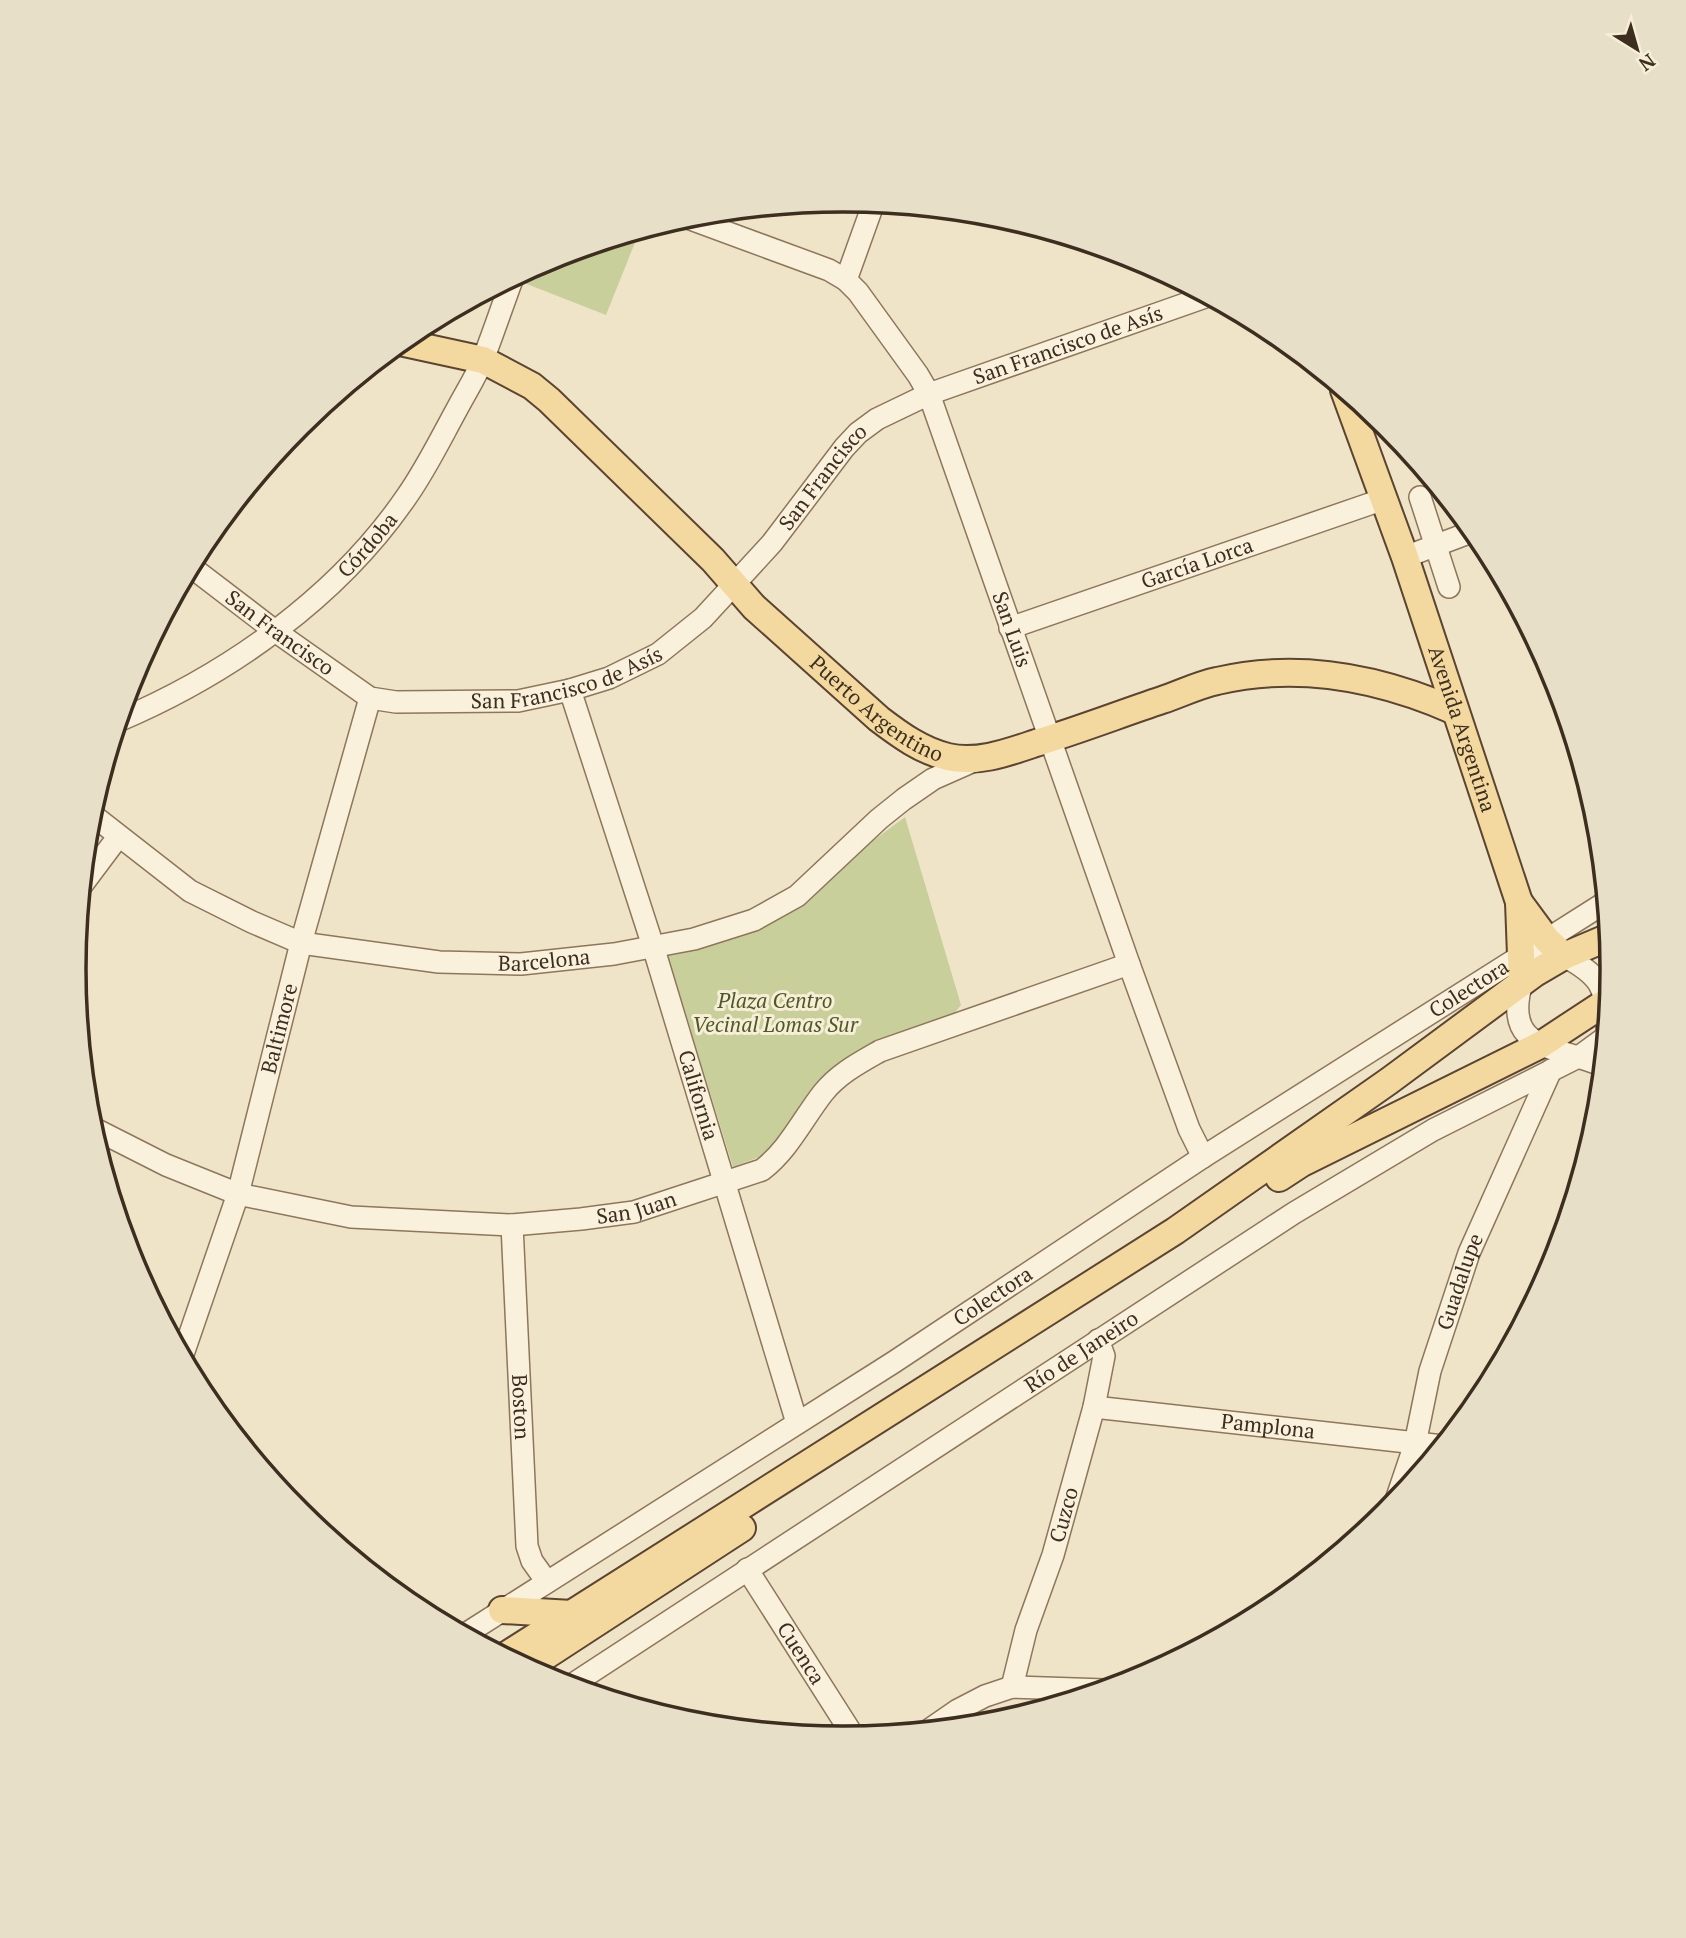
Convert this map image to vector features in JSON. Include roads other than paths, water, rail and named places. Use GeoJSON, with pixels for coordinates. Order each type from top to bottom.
{"type":"FeatureCollection","features":[{"type":"Feature","properties":{"kind":"main road","name":"Puerto Argentino"},"geometry":{"type":"LineString","coordinates":[[414,345],[483,360],[532,386],[736,584],[754,607],[896,732],[941,755],[979,759],[1050,739],[1215,681],[1289,672],[1362,680],[1394,688],[1455,711]]}},
{"type":"Feature","properties":{"kind":"main road","name":"Avenida Argentina"},"geometry":{"type":"LineString","coordinates":[[1351,408],[1405,556],[1519,902],[1522,982]]}},
{"type":"Feature","properties":{"kind":"main road","name":"Avenida Argentina"},"geometry":{"type":"LineString","coordinates":[[1519,902],[1555,948]]}},
{"type":"Feature","properties":{"kind":"main road"},"geometry":{"type":"LineString","coordinates":[[514,1651],[1175,1231],[1389,1082],[1522,982],[1555,948],[1599,939]]}},
{"type":"Feature","properties":{"kind":"main road"},"geometry":{"type":"LineString","coordinates":[[537,1662],[1302,1163],[1599,1015]]}},
{"type":"Feature","properties":{"kind":"main road"},"geometry":{"type":"LineString","coordinates":[[502,1610],[572,1614]]}},
{"type":"Feature","properties":{"kind":"street"},"geometry":{"type":"LineString","coordinates":[[846,280],[870,213]]}},
{"type":"Feature","properties":{"kind":"street","name":"San Luis"},"geometry":{"type":"LineString","coordinates":[[712,223],[829,270],[846,280],[858,292],[918,374],[929,394],[1129,964],[1189,1129],[1203,1157]]}},
{"type":"Feature","properties":{"kind":"street","name":"Córdoba"},"geometry":{"type":"LineString","coordinates":[[130,716],[160,703],[222,667],[275,631],[331,585],[369,544],[407,496],[483,360],[508,290]]}},
{"type":"Feature","properties":{"kind":"street","name":"San Francisco de Asís"},"geometry":{"type":"LineString","coordinates":[[929,394],[1197,300]]}},
{"type":"Feature","properties":{"kind":"street","name":"San Francisco"},"geometry":{"type":"LineString","coordinates":[[736,584],[772,543],[858,433],[877,419],[929,394]]}},
{"type":"Feature","properties":{"kind":"street"},"geometry":{"type":"LineString","coordinates":[[1420,497],[1449,587]]}},
{"type":"Feature","properties":{"kind":"street","name":"García Lorca"},"geometry":{"type":"LineString","coordinates":[[1010,628],[1384,499]]}},
{"type":"Feature","properties":{"kind":"street"},"geometry":{"type":"LineString","coordinates":[[1405,556],[1463,535]]}},
{"type":"Feature","properties":{"kind":"street","name":"San Francisco"},"geometry":{"type":"LineString","coordinates":[[198,572],[370,698]]}},
{"type":"Feature","properties":{"kind":"street","name":"San Francisco de Asís"},"geometry":{"type":"LineString","coordinates":[[370,698],[396,702],[518,701],[610,678],[657,654],[703,618],[736,584]]}},
{"type":"Feature","properties":{"kind":"street","name":"California"},"geometry":{"type":"LineString","coordinates":[[570,690],[653,946],[797,1423]]}},
{"type":"Feature","properties":{"kind":"street","name":"Baltimore"},"geometry":{"type":"LineString","coordinates":[[186,1346],[238,1194],[301,943],[370,698]]}},
{"type":"Feature","properties":{"kind":"street","name":"Barcelona"},"geometry":{"type":"LineString","coordinates":[[100,822],[190,891],[301,943],[439,962],[521,964],[614,954],[694,939],[754,920],[797,896],[904,799],[933,779],[979,759]]}},
{"type":"Feature","properties":{"kind":"street"},"geometry":{"type":"LineString","coordinates":[[92,872],[118,837]]}},
{"type":"Feature","properties":{"kind":"street"},"geometry":{"type":"LineString","coordinates":[[1522,955],[1555,948],[1598,909]]}},
{"type":"Feature","properties":{"kind":"street"},"geometry":{"type":"LineString","coordinates":[[1555,948],[1595,976],[1600,988]]}},
{"type":"Feature","properties":{"kind":"street","name":"Colectora"},"geometry":{"type":"LineString","coordinates":[[472,1629],[797,1423],[1203,1157],[1522,955]]}},
{"type":"Feature","properties":{"kind":"street","name":"San Juan"},"geometry":{"type":"LineString","coordinates":[[104,1134],[166,1165],[238,1194],[351,1217],[512,1225],[634,1212],[762,1170],[777,1158],[824,1092],[848,1069],[880,1051],[1129,964]]}},
{"type":"Feature","properties":{"kind":"street"},"geometry":{"type":"LineString","coordinates":[[1522,982],[1516,1008],[1518,1024],[1524,1033],[1542,1044],[1595,1062]]}},
{"type":"Feature","properties":{"kind":"street","name":"Río de Janeiro"},"geometry":{"type":"LineString","coordinates":[[581,1679],[1294,1213],[1433,1129],[1580,1056],[1596,1044]]}},
{"type":"Feature","properties":{"kind":"street","name":"Guadalupe"},"geometry":{"type":"LineString","coordinates":[[1404,1476],[1415,1444],[1430,1371],[1469,1254],[1551,1070]]}},
{"type":"Feature","properties":{"kind":"street","name":"Boston"},"geometry":{"type":"LineString","coordinates":[[512,1225],[527,1546],[532,1561],[547,1583]]}},
{"type":"Feature","properties":{"kind":"street","name":"Cuzco"},"geometry":{"type":"LineString","coordinates":[[1012,1687],[1026,1630],[1053,1555],[1094,1407],[1104,1356],[1098,1340]]}},
{"type":"Feature","properties":{"kind":"street","name":"Pamplona"},"geometry":{"type":"LineString","coordinates":[[1094,1407],[1431,1445]]}},
{"type":"Feature","properties":{"kind":"street","name":"Cuenca"},"geometry":{"type":"LineString","coordinates":[[747,1569],[847,1726]]}},
{"type":"Feature","properties":{"kind":"street"},"geometry":{"type":"LineString","coordinates":[[945,1720],[985,1696],[1012,1687],[1076,1689]]}},
{"type":"Feature","properties":{"kind":"park label","name":"Plaza Centro Vecinal Lomas Sur"},"geometry":{"type":"Point","coordinates":[775,1013]}}]}
